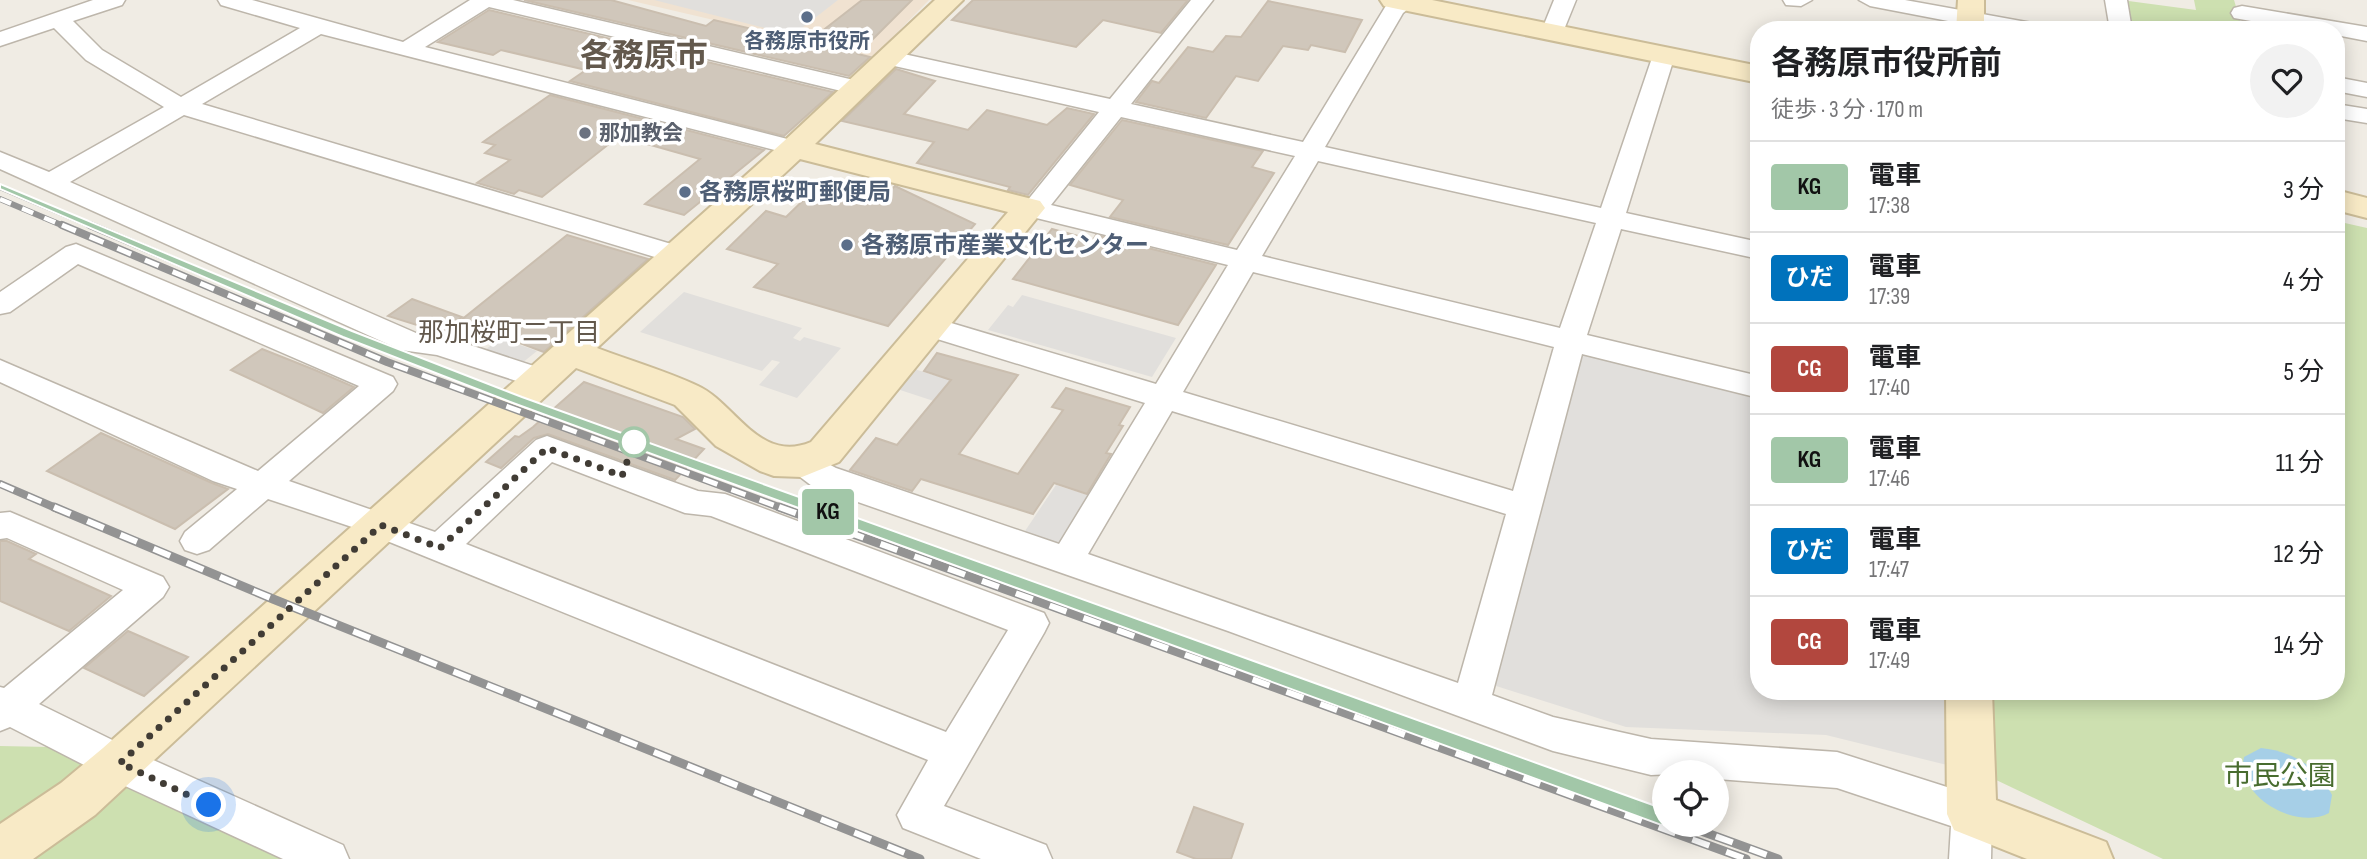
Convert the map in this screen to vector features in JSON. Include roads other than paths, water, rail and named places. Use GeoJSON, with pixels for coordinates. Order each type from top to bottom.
{"type":"FeatureCollection","features":[{"type":"Feature","properties":{"kind":"street"},"geometry":{"type":"LineString","coordinates":[[0,39],[114,0]]}},
{"type":"Feature","properties":{"kind":"street"},"geometry":{"type":"LineString","coordinates":[[229,0],[318,27],[1032,209],[1750,385]]}},
{"type":"Feature","properties":{"kind":"street"},"geometry":{"type":"LineString","coordinates":[[407,49],[485,0],[858,88]]}},
{"type":"Feature","properties":{"kind":"street"},"geometry":{"type":"LineString","coordinates":[[0,853],[78,799],[120,763],[794,148],[950,0]]}},
{"type":"Feature","properties":{"kind":"street"},"geometry":{"type":"LineString","coordinates":[[571,352],[688,396],[730,436],[759,455],[786,464],[817,457],[832,444],[1032,209],[1202,0]]}},
{"type":"Feature","properties":{"kind":"street"},"geometry":{"type":"LineString","coordinates":[[1552,32],[1565,0]]}},
{"type":"Feature","properties":{"kind":"street"},"geometry":{"type":"LineString","coordinates":[[1794,0],[1801,0]]}},
{"type":"Feature","properties":{"kind":"street"},"geometry":{"type":"LineString","coordinates":[[1870,0],[1992,21]]}},
{"type":"Feature","properties":{"kind":"street"},"geometry":{"type":"LineString","coordinates":[[2116,0],[2120,21]]}},
{"type":"Feature","properties":{"kind":"street"},"geometry":{"type":"LineString","coordinates":[[2284,0],[2367,14]]}},
{"type":"Feature","properties":{"kind":"street"},"geometry":{"type":"LineString","coordinates":[[1067,560],[1402,1],[1750,73]]}},
{"type":"Feature","properties":{"kind":"street"},"geometry":{"type":"LineString","coordinates":[[2242,14],[2286,21]]}},
{"type":"Feature","properties":{"kind":"street"},"geometry":{"type":"LineString","coordinates":[[58,19],[94,55],[178,106],[678,254]]}},
{"type":"Feature","properties":{"kind":"street"},"geometry":{"type":"LineString","coordinates":[[51,182],[318,27]]}},
{"type":"Feature","properties":{"kind":"street"},"geometry":{"type":"LineString","coordinates":[[2345,30],[2367,34]]}},
{"type":"Feature","properties":{"kind":"street"},"geometry":{"type":"LineString","coordinates":[[2345,50],[2367,54]]}},
{"type":"Feature","properties":{"kind":"street"},"geometry":{"type":"LineString","coordinates":[[1470,706],[1570,340],[1664,55]]}},
{"type":"Feature","properties":{"kind":"street"},"geometry":{"type":"LineString","coordinates":[[890,58],[1750,249]]}},
{"type":"Feature","properties":{"kind":"street"},"geometry":{"type":"LineString","coordinates":[[2345,86],[2367,90]]}},
{"type":"Feature","properties":{"kind":"street"},"geometry":{"type":"LineString","coordinates":[[2345,112],[2367,116]]}},
{"type":"Feature","properties":{"kind":"street"},"geometry":{"type":"LineString","coordinates":[[0,160],[411,343],[439,345],[541,379]]}},
{"type":"Feature","properties":{"kind":"street"},"geometry":{"type":"LineString","coordinates":[[2345,202],[2367,208]]}},
{"type":"Feature","properties":{"kind":"street"},"geometry":{"type":"LineString","coordinates":[[0,305],[76,253],[382,384],[197,541]]}},
{"type":"Feature","properties":{"kind":"street"},"geometry":{"type":"LineString","coordinates":[[931,327],[1166,396],[1525,507]]}},
{"type":"Feature","properties":{"kind":"street"},"geometry":{"type":"LineString","coordinates":[[0,370],[224,472],[381,525],[955,753]]}},
{"type":"Feature","properties":{"kind":"street"},"geometry":{"type":"LineString","coordinates":[[440,548],[547,448],[697,504],[713,503],[1031,623],[918,815],[1031,859]]}},
{"type":"Feature","properties":{"kind":"street"},"geometry":{"type":"LineString","coordinates":[[802,462],[824,477],[1067,560],[1553,734],[1651,757],[1837,770],[1971,837],[2088,859]]}},
{"type":"Feature","properties":{"kind":"street"},"geometry":{"type":"LineString","coordinates":[[0,526],[10,525],[151,587],[3,708],[328,859]]}},
{"type":"Feature","properties":{"kind":"street"},"geometry":{"type":"LineString","coordinates":[[1969,700],[1971,837]]}},
{"type":"Feature","properties":{"kind":"water"},"geometry":{"type":"Polygon","coordinates":[[[2261,748],[2293,757],[2312,769],[2332,795],[2329,813],[2316,817],[2301,817],[2285,813],[2258,797],[2249,785],[2244,771],[2244,757],[2261,748]]]}},
{"type":"Feature","properties":{"kind":"railway"},"geometry":{"type":"LineString","coordinates":[[0,187],[94,227]]}},
{"type":"Feature","properties":{"kind":"railway"},"geometry":{"type":"LineString","coordinates":[[0,199],[66,227]]}},
{"type":"Feature","properties":{"kind":"railway"},"geometry":{"type":"LineString","coordinates":[[62,225],[387,362],[784,509]]}},
{"type":"Feature","properties":{"kind":"railway"},"geometry":{"type":"LineString","coordinates":[[90,225],[348,334],[517,400],[815,509]]}},
{"type":"Feature","properties":{"kind":"railway"},"geometry":{"type":"LineString","coordinates":[[0,484],[58,509]]}},
{"type":"Feature","properties":{"kind":"railway"},"geometry":{"type":"LineString","coordinates":[[54,507],[273,599],[920,859]]}},
{"type":"Feature","properties":{"kind":"railway"},"geometry":{"type":"LineString","coordinates":[[779,507],[1746,859]]}},
{"type":"Feature","properties":{"kind":"railway"},"geometry":{"type":"LineString","coordinates":[[810,507],[1652,814]]}},
{"type":"Feature","properties":{"kind":"railway"},"geometry":{"type":"LineString","coordinates":[[1718,837],[1778,859]]}},
{"type":"Feature","properties":{"kind":"train","name":"KG"},"geometry":{"type":"LineString","coordinates":[[0,187],[348,334],[517,400],[1652,814]]}},
{"type":"Feature","properties":{"kind":"place","name":"各務原市役所"},"geometry":{"type":"Point","coordinates":[807,17]}},
{"type":"Feature","properties":{"kind":"place","name":"那加教会"},"geometry":{"type":"Point","coordinates":[585,133]}},
{"type":"Feature","properties":{"kind":"place","name":"各務原桜町郵便局"},"geometry":{"type":"Point","coordinates":[685,192]}},
{"type":"Feature","properties":{"kind":"place","name":"各務原市産業文化センター"},"geometry":{"type":"Point","coordinates":[847,245]}},
{"type":"Feature","properties":{"kind":"district","name":"各務原市"},"geometry":{"type":"Point","coordinates":[644,55]}},
{"type":"Feature","properties":{"kind":"district","name":"那加桜町二丁目"},"geometry":{"type":"Point","coordinates":[509,332]}},
{"type":"Feature","properties":{"kind":"park label","name":"市民公園"},"geometry":{"type":"Point","coordinates":[2280,775]}}]}
